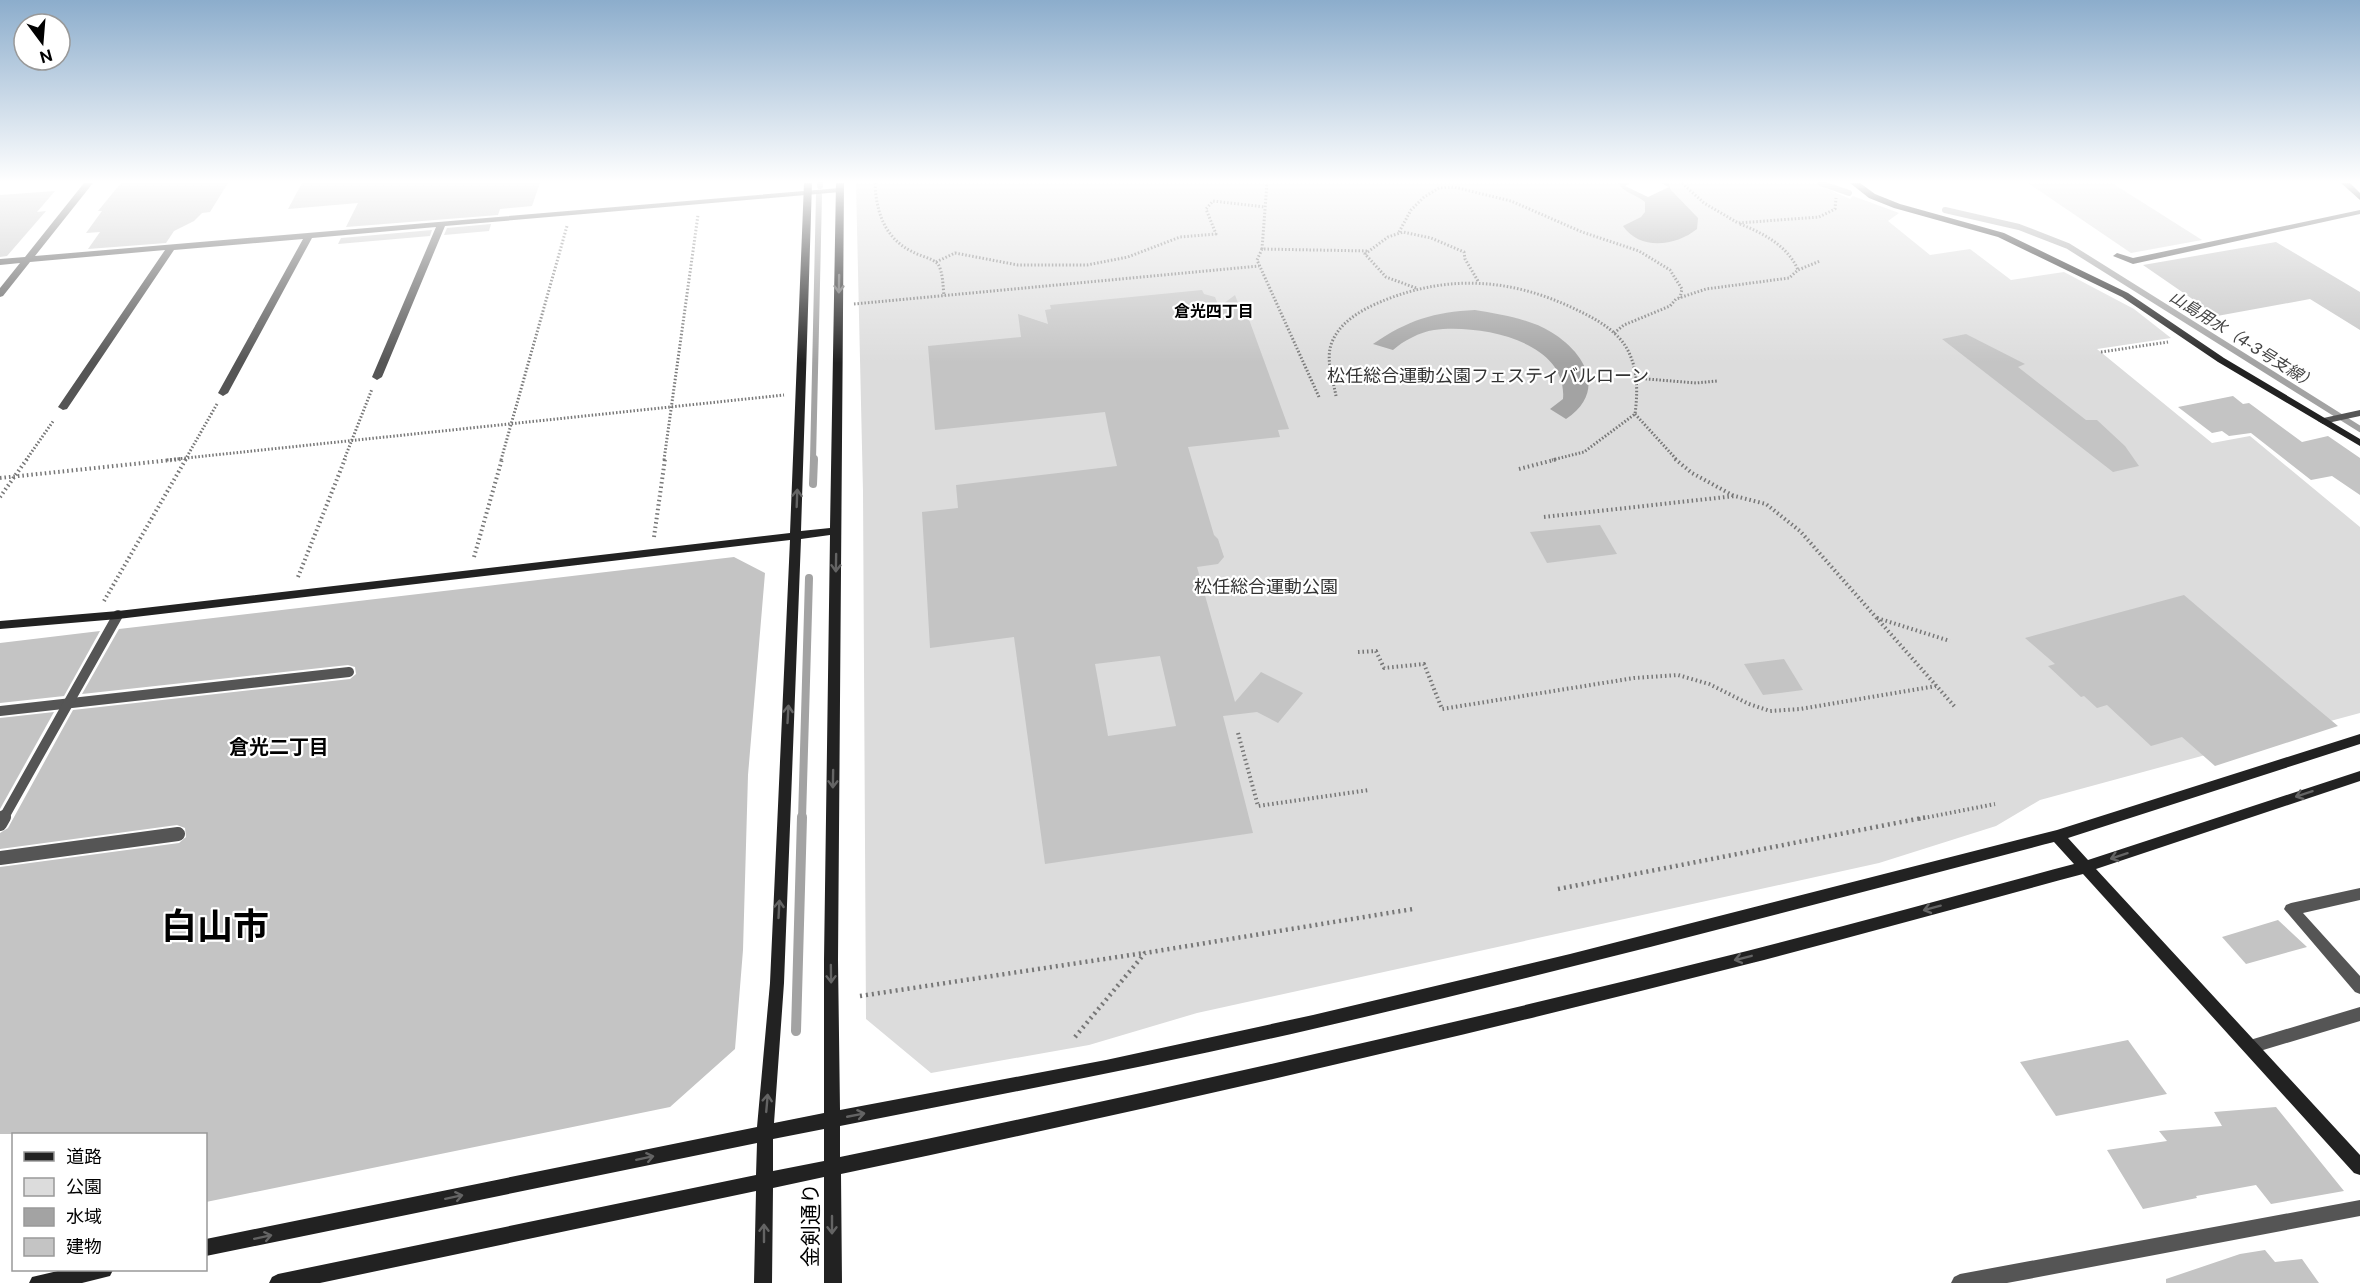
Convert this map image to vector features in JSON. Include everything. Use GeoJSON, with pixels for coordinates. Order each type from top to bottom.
{"type":"FeatureCollection","features":[{"type":"Feature","properties":{"kind":"street"},"geometry":{"type":"LineString","coordinates":[[0,294],[41,243]]}},
{"type":"Feature","properties":{"kind":"street"},"geometry":{"type":"LineString","coordinates":[[0,262],[230,243]]}},
{"type":"Feature","properties":{"kind":"street"},"geometry":{"type":"LineString","coordinates":[[223,393],[305,243]]}},
{"type":"Feature","properties":{"kind":"street"},"geometry":{"type":"LineString","coordinates":[[377,377],[433,243]]}},
{"type":"Feature","properties":{"kind":"street"},"geometry":{"type":"LineString","coordinates":[[763,1283],[765,1133],[777,983],[796,535],[805,243]]}},
{"type":"Feature","properties":{"kind":"street","name":"金剣通り"},"geometry":{"type":"LineString","coordinates":[[832,1283],[831,960],[840,243]]}},
{"type":"Feature","properties":{"kind":"street"},"geometry":{"type":"LineString","coordinates":[[2017,243],[2125,295],[2189,338],[2360,443]]}},
{"type":"Feature","properties":{"kind":"street"},"geometry":{"type":"LineString","coordinates":[[2117,256],[2133,261],[2217,243]]}},
{"type":"Feature","properties":{"kind":"street"},"geometry":{"type":"LineString","coordinates":[[63,407],[171,248]]}},
{"type":"Feature","properties":{"kind":"street"},"geometry":{"type":"LineString","coordinates":[[2322,420],[2354,414]]}},
{"type":"Feature","properties":{"kind":"street"},"geometry":{"type":"LineString","coordinates":[[0,625],[118,615],[836,531]]}},
{"type":"Feature","properties":{"kind":"street"},"geometry":{"type":"LineString","coordinates":[[207,1248],[833,1119],[1106,1067],[1313,1022],[1570,961],[2057,836],[2360,739]]}},
{"type":"Feature","properties":{"kind":"street"},"geometry":{"type":"LineString","coordinates":[[278,1283],[764,1183],[1322,1060],[1748,957],[2085,867],[2360,776]]}},
{"type":"Feature","properties":{"kind":"street"},"geometry":{"type":"LineString","coordinates":[[2057,836],[2360,1167]]}},
{"type":"Feature","properties":{"kind":"street"},"geometry":{"type":"LineString","coordinates":[[2360,894],[2291,909],[2360,987]]}},
{"type":"Feature","properties":{"kind":"street"},"geometry":{"type":"LineString","coordinates":[[2250,1047],[2360,1014]]}},
{"type":"Feature","properties":{"kind":"street"},"geometry":{"type":"LineString","coordinates":[[1960,1283],[2360,1208]]}},
{"type":"Feature","properties":{"kind":"street"},"geometry":{"type":"LineString","coordinates":[[38,1283],[95,1271]]}},
{"type":"Feature","properties":{"kind":"lane"},"geometry":{"type":"LineString","coordinates":[[0,825],[118,615]]}},
{"type":"Feature","properties":{"kind":"lane"},"geometry":{"type":"LineString","coordinates":[[0,711],[349,672]]}},
{"type":"Feature","properties":{"kind":"lane"},"geometry":{"type":"LineString","coordinates":[[0,858],[178,834]]}},
{"type":"Feature","properties":{"kind":"path"},"geometry":{"type":"LineString","coordinates":[[469,574],[563,243]]}},
{"type":"Feature","properties":{"kind":"path"},"geometry":{"type":"LineString","coordinates":[[652,553],[694,243]]}},
{"type":"Feature","properties":{"kind":"path"},"geometry":{"type":"LineString","coordinates":[[898,243],[936,262],[940,268],[944,296]]}},
{"type":"Feature","properties":{"kind":"path"},"geometry":{"type":"LineString","coordinates":[[936,262],[955,253],[970,258],[1028,266],[1071,265],[1128,257],[1164,243]]}},
{"type":"Feature","properties":{"kind":"path"},"geometry":{"type":"LineString","coordinates":[[1262,243],[1257,260],[1259,266],[1319,397]]}},
{"type":"Feature","properties":{"kind":"path"},"geometry":{"type":"LineString","coordinates":[[1382,243],[1365,254],[1386,277],[1416,288]]}},
{"type":"Feature","properties":{"kind":"path"},"geometry":{"type":"LineString","coordinates":[[1448,243],[1464,252],[1465,259],[1478,281]]}},
{"type":"Feature","properties":{"kind":"path"},"geometry":{"type":"LineString","coordinates":[[1618,243],[1631,247],[1669,269],[1682,290],[1680,298]]}},
{"type":"Feature","properties":{"kind":"path"},"geometry":{"type":"LineString","coordinates":[[1774,243],[1796,261],[1798,270]]}},
{"type":"Feature","properties":{"kind":"path"},"geometry":{"type":"LineString","coordinates":[[1262,249],[1369,251]]}},
{"type":"Feature","properties":{"kind":"path"},"geometry":{"type":"LineString","coordinates":[[1614,333],[1624,325],[1670,306],[1680,298],[1706,289],[1789,278],[1798,270],[1820,261]]}},
{"type":"Feature","properties":{"kind":"path"},"geometry":{"type":"LineString","coordinates":[[839,305],[1259,266]]}},
{"type":"Feature","properties":{"kind":"path"},"geometry":{"type":"LineString","coordinates":[[1336,396],[1332,380],[1330,351],[1345,325],[1356,314],[1416,288],[1446,282],[1494,281],[1534,292],[1572,308],[1614,333],[1626,347],[1635,369],[1635,414],[1672,456],[1692,473],[1735,496],[1766,504],[1800,531],[1955,707]]}},
{"type":"Feature","properties":{"kind":"path"},"geometry":{"type":"LineString","coordinates":[[2101,352],[2189,338]]}},
{"type":"Feature","properties":{"kind":"path"},"geometry":{"type":"LineString","coordinates":[[290,595],[377,377]]}},
{"type":"Feature","properties":{"kind":"path"},"geometry":{"type":"LineString","coordinates":[[1635,378],[1717,381]]}},
{"type":"Feature","properties":{"kind":"path"},"geometry":{"type":"LineString","coordinates":[[95,617],[223,393]]}},
{"type":"Feature","properties":{"kind":"path"},"geometry":{"type":"LineString","coordinates":[[0,478],[801,393]]}},
{"type":"Feature","properties":{"kind":"path"},"geometry":{"type":"LineString","coordinates":[[0,497],[63,407]]}},
{"type":"Feature","properties":{"kind":"path"},"geometry":{"type":"LineString","coordinates":[[1519,469],[1584,452],[1635,414]]}},
{"type":"Feature","properties":{"kind":"path"},"geometry":{"type":"LineString","coordinates":[[1544,517],[1735,496]]}},
{"type":"Feature","properties":{"kind":"path"},"geometry":{"type":"LineString","coordinates":[[1876,618],[1950,641]]}},
{"type":"Feature","properties":{"kind":"path"},"geometry":{"type":"LineString","coordinates":[[1358,652],[1376,651],[1384,668],[1424,664],[1442,709],[1634,678],[1678,675],[1709,684],[1749,704],[1770,711],[1800,710],[1936,686]]}},
{"type":"Feature","properties":{"kind":"path"},"geometry":{"type":"LineString","coordinates":[[1238,734],[1258,806],[1369,790]]}},
{"type":"Feature","properties":{"kind":"path"},"geometry":{"type":"LineString","coordinates":[[1558,889],[1995,804]]}},
{"type":"Feature","properties":{"kind":"path"},"geometry":{"type":"LineString","coordinates":[[861,996],[1413,909]]}},
{"type":"Feature","properties":{"kind":"path"},"geometry":{"type":"LineString","coordinates":[[1075,1037],[1145,953]]}},
{"type":"Feature","properties":{"kind":"green space","name":"松任総合運動公園"},"geometry":{"type":"Polygon","coordinates":[[[857,243],[1915,243],[1930,255],[1970,249],[2011,280],[2064,272],[2134,309],[2171,338],[2097,349],[2212,443],[2250,436],[2360,527],[2360,713],[2040,800],[1996,826],[1879,863],[1197,1013],[1089,1045],[931,1073],[866,1019],[863,491],[857,243]]]}},
{"type":"Feature","properties":{"kind":"green space"},"geometry":{"type":"Polygon","coordinates":[[[2116,243],[2186,243],[2131,253],[2116,243]]]}},
{"type":"Feature","properties":{"kind":"water"},"geometry":{"type":"Polygon","coordinates":[[[1475,310],[1543,327],[1574,351],[1587,373],[1586,397],[1579,408],[1566,419],[1550,409],[1563,399],[1561,379],[1551,362],[1536,350],[1517,340],[1473,330],[1452,329],[1423,333],[1393,350],[1373,344],[1410,323],[1434,315],[1475,310]]]}},
{"type":"Feature","properties":{"kind":"building"},"geometry":{"type":"Polygon","coordinates":[[[0,243],[18,243],[7,256],[0,257],[0,243]]]}},
{"type":"Feature","properties":{"kind":"building"},"geometry":{"type":"Polygon","coordinates":[[[92,243],[166,243],[166,243],[88,249],[92,243]]]}},
{"type":"Feature","properties":{"kind":"building"},"geometry":{"type":"Polygon","coordinates":[[[2277,243],[2360,292],[2360,330],[2310,299],[2217,316],[2143,265],[2277,243]]]}},
{"type":"Feature","properties":{"kind":"building"},"geometry":{"type":"Polygon","coordinates":[[[1202,290],[1204,294],[1215,297],[1219,307],[1235,295],[1242,314],[1247,314],[1289,429],[1278,430],[1280,437],[1188,447],[1214,535],[1218,539],[1224,557],[1218,564],[1197,567],[1235,702],[1261,672],[1303,693],[1278,723],[1257,712],[1223,716],[1253,833],[1045,864],[1014,637],[930,648],[922,512],[958,508],[956,485],[1117,466],[1105,412],[935,430],[928,346],[1021,337],[1018,314],[1048,324],[1045,310],[1051,309],[1050,305],[1202,290]],[[1160,656],[1095,664],[1108,736],[1176,726],[1160,656]]]}},
{"type":"Feature","properties":{"kind":"building"},"geometry":{"type":"Polygon","coordinates":[[[1966,334],[2025,364],[2018,367],[2086,420],[2097,420],[2125,446],[2139,466],[2113,472],[1942,339],[1966,334]]]}},
{"type":"Feature","properties":{"kind":"building"},"geometry":{"type":"Polygon","coordinates":[[[2233,396],[2243,404],[2249,403],[2302,442],[2328,436],[2360,458],[2360,495],[2332,476],[2311,480],[2251,433],[2229,436],[2222,431],[2212,433],[2178,407],[2233,396]]]}},
{"type":"Feature","properties":{"kind":"building"},"geometry":{"type":"Polygon","coordinates":[[[1600,525],[1617,554],[1547,563],[1530,532],[1600,525]]]}},
{"type":"Feature","properties":{"kind":"building"},"geometry":{"type":"Polygon","coordinates":[[[734,557],[765,573],[748,775],[743,950],[735,1049],[670,1107],[207,1202],[207,1133],[0,1134],[0,867],[179,843],[186,837],[185,828],[177,825],[0,849],[0,833],[8,828],[73,710],[350,679],[356,674],[355,667],[348,665],[82,694],[119,629],[734,557]]]}},
{"type":"Feature","properties":{"kind":"building"},"geometry":{"type":"Polygon","coordinates":[[[2184,595],[2338,726],[2215,766],[2182,737],[2151,746],[2107,705],[2097,708],[2084,696],[2081,697],[2048,666],[2055,664],[2025,638],[2184,595]]]}},
{"type":"Feature","properties":{"kind":"building"},"geometry":{"type":"Polygon","coordinates":[[[100,631],[64,696],[0,703],[0,643],[100,631]]]}},
{"type":"Feature","properties":{"kind":"building"},"geometry":{"type":"Polygon","coordinates":[[[1784,659],[1803,690],[1763,695],[1744,664],[1784,659]]]}},
{"type":"Feature","properties":{"kind":"building"},"geometry":{"type":"Polygon","coordinates":[[[54,712],[0,809],[0,718],[54,712]]]}},
{"type":"Feature","properties":{"kind":"building"},"geometry":{"type":"Polygon","coordinates":[[[2278,920],[2307,947],[2246,964],[2222,937],[2278,920]]]}},
{"type":"Feature","properties":{"kind":"building"},"geometry":{"type":"Polygon","coordinates":[[[2128,1040],[2167,1094],[2056,1116],[2020,1062],[2128,1040]]]}},
{"type":"Feature","properties":{"kind":"building"},"geometry":{"type":"Polygon","coordinates":[[[2276,1107],[2344,1191],[2271,1204],[2256,1185],[2143,1209],[2107,1150],[2167,1141],[2159,1131],[2222,1126],[2214,1112],[2276,1107]]]}},
{"type":"Feature","properties":{"kind":"building"},"geometry":{"type":"Polygon","coordinates":[[[2265,1250],[2275,1262],[2302,1259],[2319,1283],[2166,1283],[2166,1279],[2240,1254],[2265,1250]]]}},
{"type":"Feature","properties":{"kind":"waterway"},"geometry":{"type":"LineString","coordinates":[[813,460],[818,243]]}},
{"type":"Feature","properties":{"kind":"waterway","name":"山島用水（4-3号支線）"},"geometry":{"type":"LineString","coordinates":[[2060,243],[2360,429]]}},
{"type":"Feature","properties":{"kind":"waterway"},"geometry":{"type":"LineString","coordinates":[[813,484],[814,459]]}},
{"type":"Feature","properties":{"kind":"waterway"},"geometry":{"type":"LineString","coordinates":[[802,819],[809,578]]}},
{"type":"Feature","properties":{"kind":"waterway"},"geometry":{"type":"LineString","coordinates":[[796,1031],[802,817]]}},
{"type":"Feature","properties":{"kind":"district","name":"倉光四丁目"},"geometry":{"type":"Point","coordinates":[1214,311]}},
{"type":"Feature","properties":{"kind":"district","name":"倉光二丁目"},"geometry":{"type":"Point","coordinates":[279,747]}},
{"type":"Feature","properties":{"kind":"district","name":"白山市"},"geometry":{"type":"Point","coordinates":[215,926]}},
{"type":"Feature","properties":{"kind":"park label","name":"松任総合運動公園フェスティバルローン"},"geometry":{"type":"Point","coordinates":[1488,375]}}]}
